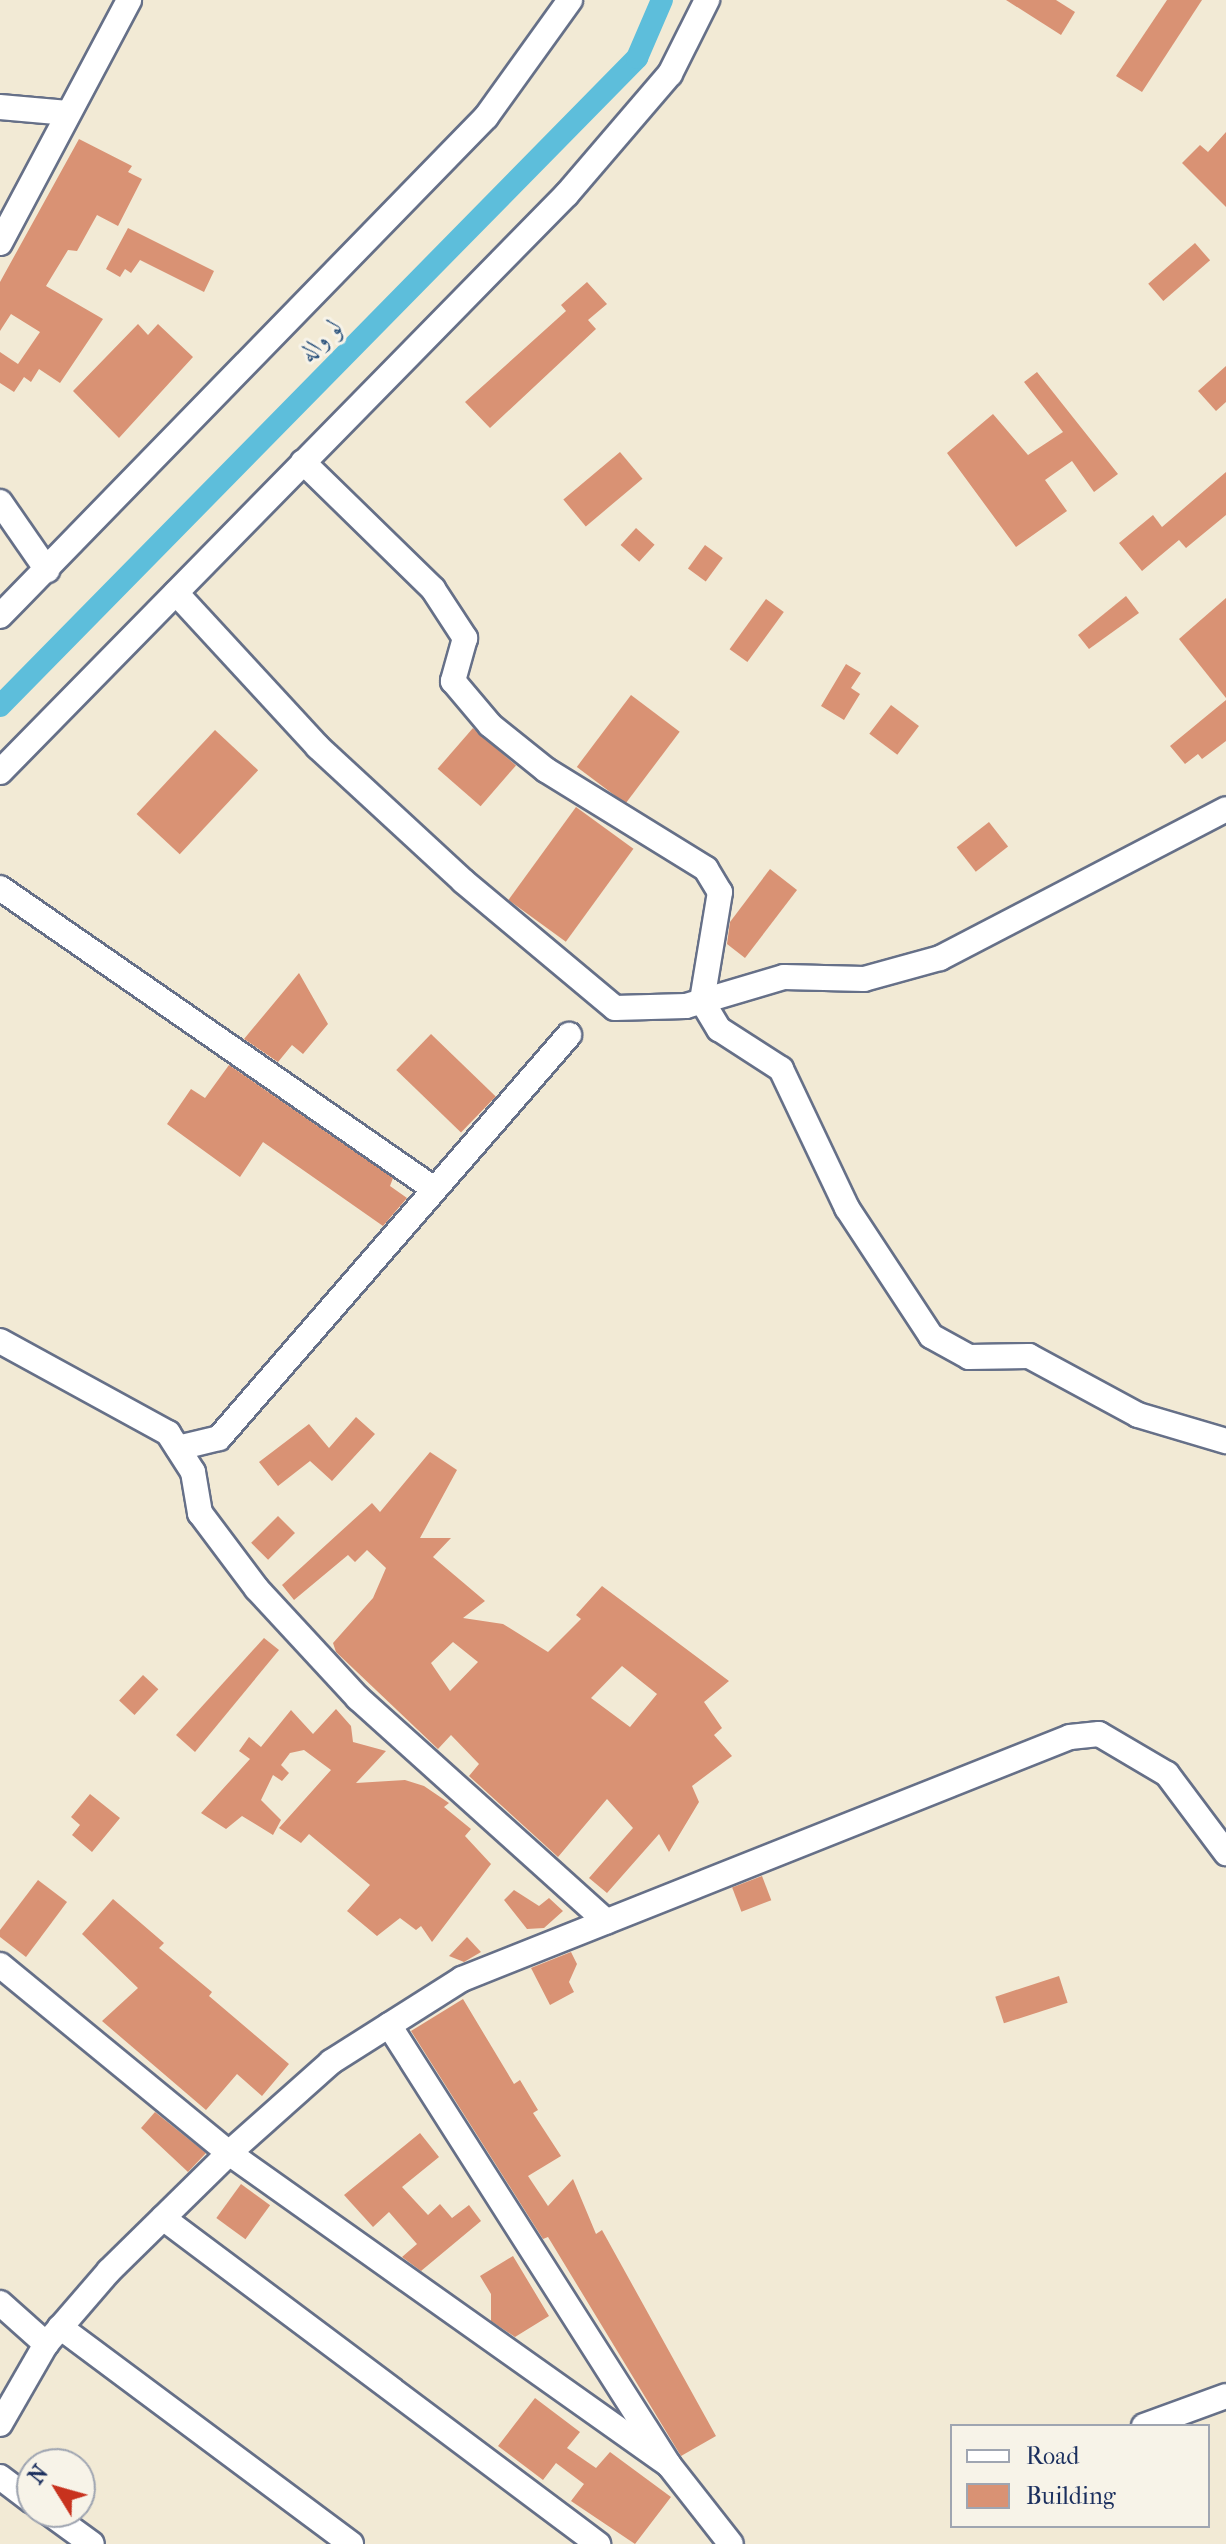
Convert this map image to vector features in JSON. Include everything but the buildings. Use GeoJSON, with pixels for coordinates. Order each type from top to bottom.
{"type":"FeatureCollection","features":[{"type":"Feature","properties":{"kind":"street"},"geometry":{"type":"LineString","coordinates":[[0,243],[129,0]]}},
{"type":"Feature","properties":{"kind":"street"},"geometry":{"type":"LineString","coordinates":[[0,616],[486,117],[570,0]]}},
{"type":"Feature","properties":{"kind":"street"},"geometry":{"type":"LineString","coordinates":[[0,772],[567,194],[670,74],[707,0]]}},
{"type":"Feature","properties":{"kind":"street"},"geometry":{"type":"LineString","coordinates":[[0,107],[68,113]]}},
{"type":"Feature","properties":{"kind":"street"},"geometry":{"type":"LineString","coordinates":[[303,462],[433,589],[465,638],[453,681],[490,725],[546,770],[706,869],[720,892],[702,1001],[719,1029],[781,1069],[847,1208],[931,1336],[969,1357],[1029,1356],[1138,1415],[1226,1441]]}},
{"type":"Feature","properties":{"kind":"street"},"geometry":{"type":"LineString","coordinates":[[0,502],[47,570]]}},
{"type":"Feature","properties":{"kind":"street"},"geometry":{"type":"LineString","coordinates":[[176,593],[318,747],[463,881],[615,1008],[702,1001],[784,977],[864,979],[940,958],[1226,809]]}},
{"type":"Feature","properties":{"kind":"street"},"geometry":{"type":"LineString","coordinates":[[0,888],[434,1189]]}},
{"type":"Feature","properties":{"kind":"street"},"geometry":{"type":"LineString","coordinates":[[178,1448],[219,1438],[569,1035]]}},
{"type":"Feature","properties":{"kind":"street"},"geometry":{"type":"LineString","coordinates":[[0,1341],[168,1433],[193,1472],[200,1513],[257,1589],[358,1698],[606,1921]]}},
{"type":"Feature","properties":{"kind":"street"},"geometry":{"type":"LineString","coordinates":[[0,2424],[53,2335],[229,2153],[331,2062],[462,1979],[1070,1737],[1099,1734],[1167,1774],[1226,1853]]}},
{"type":"Feature","properties":{"kind":"street"},"geometry":{"type":"LineString","coordinates":[[0,1965],[229,2153],[669,2465]]}},
{"type":"Feature","properties":{"kind":"street"},"geometry":{"type":"LineString","coordinates":[[389,2025],[669,2465],[731,2544]]}},
{"type":"Feature","properties":{"kind":"street"},"geometry":{"type":"LineString","coordinates":[[163,2218],[598,2544]]}},
{"type":"Feature","properties":{"kind":"street"},"geometry":{"type":"LineString","coordinates":[[0,2303],[53,2335],[351,2544]]}},
{"type":"Feature","properties":{"kind":"street"},"geometry":{"type":"LineString","coordinates":[[1149,2424],[1226,2396]]}},
{"type":"Feature","properties":{"kind":"street"},"geometry":{"type":"LineString","coordinates":[[70,2528],[92,2544]]}},
{"type":"Feature","properties":{"kind":"waterway","name":"لو واله"},"geometry":{"type":"LineString","coordinates":[[0,706],[637,58],[662,0]]}}]}
